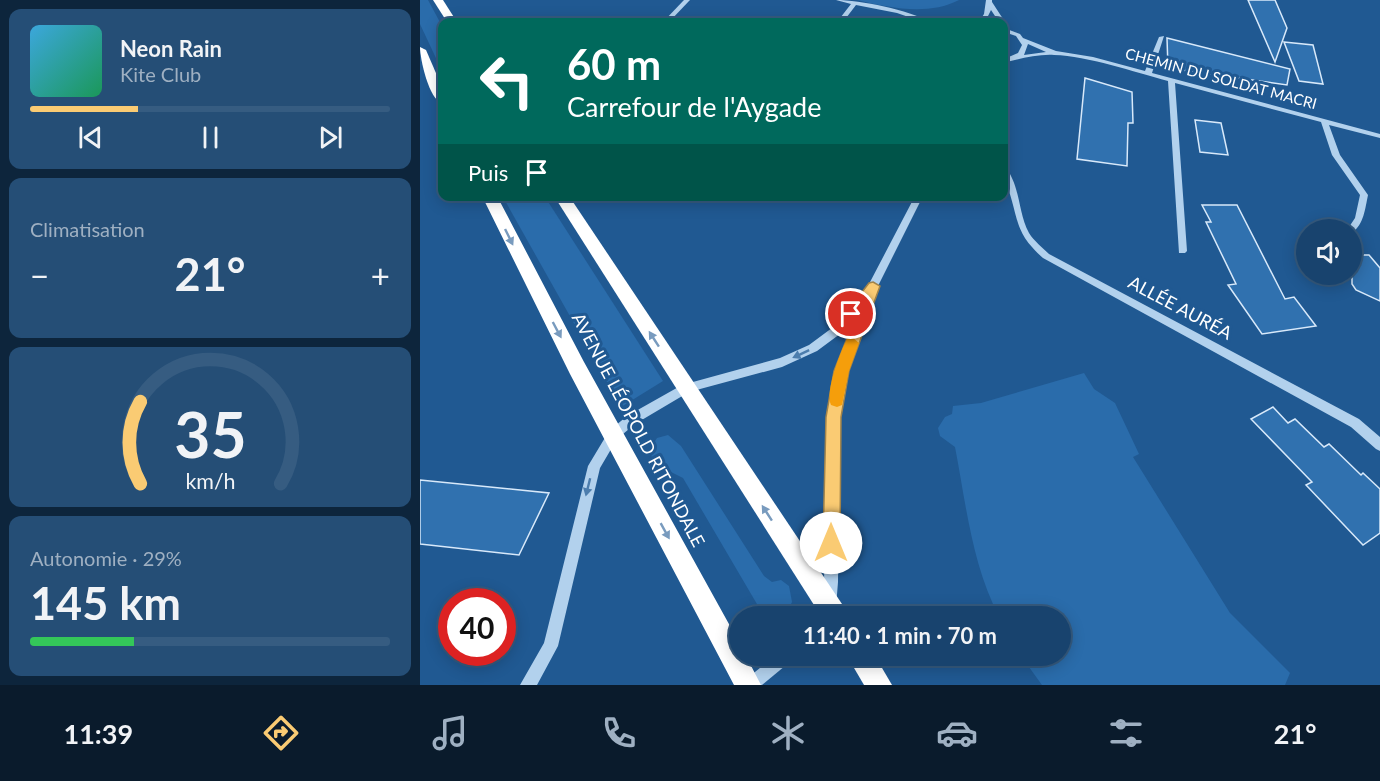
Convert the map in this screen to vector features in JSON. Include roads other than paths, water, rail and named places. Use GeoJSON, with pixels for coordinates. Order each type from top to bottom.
{"type":"FeatureCollection","features":[{"type":"Feature","properties":{"kind":"highway"},"geometry":{"type":"LineString","coordinates":[[438,0],[449,18]]}},
{"type":"Feature","properties":{"kind":"highway"},"geometry":{"type":"LineString","coordinates":[[420,50],[438,90]]}},
{"type":"Feature","properties":{"kind":"highway","name":"AVENUE LÉOPOLD RITONDALE"},"geometry":{"type":"LineString","coordinates":[[492,201],[613,435],[749,685]]}},
{"type":"Feature","properties":{"kind":"highway"},"geometry":{"type":"LineString","coordinates":[[564,201],[824,606]]}},
{"type":"Feature","properties":{"kind":"highway"},"geometry":{"type":"LineString","coordinates":[[867,666],[879,685]]}},
{"type":"Feature","properties":{"kind":"street"},"geometry":{"type":"LineString","coordinates":[[670,18],[687,0]]}},
{"type":"Feature","properties":{"kind":"street"},"geometry":{"type":"LineString","coordinates":[[839,0],[898,12],[915,18]]}},
{"type":"Feature","properties":{"kind":"street"},"geometry":{"type":"LineString","coordinates":[[983,18],[989,2]]}},
{"type":"Feature","properties":{"kind":"street","name":"CHEMIN DU SOLDAT MACRI"},"geometry":{"type":"LineString","coordinates":[[989,2],[999,18]]}},
{"type":"Feature","properties":{"kind":"street"},"geometry":{"type":"LineString","coordinates":[[843,18],[855,4]]}},
{"type":"Feature","properties":{"kind":"street","name":"CHEMIN DU SOLDAT MACRI"},"geometry":{"type":"LineString","coordinates":[[1008,31],[1023,40],[1055,53],[1093,59],[1231,93],[1380,136]]}},
{"type":"Feature","properties":{"kind":"street"},"geometry":{"type":"LineString","coordinates":[[1148,73],[1162,37]]}},
{"type":"Feature","properties":{"kind":"street"},"geometry":{"type":"LineString","coordinates":[[1015,58],[1025,50],[1023,40]]}},
{"type":"Feature","properties":{"kind":"street","name":"CHEMIN DU SOLDAT MACRI"},"geometry":{"type":"LineString","coordinates":[[1008,60],[1055,53]]}},
{"type":"Feature","properties":{"kind":"street"},"geometry":{"type":"LineString","coordinates":[[1171,80],[1182,251]]}},
{"type":"Feature","properties":{"kind":"street"},"geometry":{"type":"LineString","coordinates":[[1324,121],[1336,155],[1364,195],[1359,219]]}},
{"type":"Feature","properties":{"kind":"street","name":"ALLÉE AURÉA"},"geometry":{"type":"LineString","coordinates":[[1008,177],[1023,228],[1031,242],[1046,256],[1355,423],[1379,443]]}},
{"type":"Feature","properties":{"kind":"street"},"geometry":{"type":"LineString","coordinates":[[829,606],[834,417],[842,371],[873,286],[916,201]]}},
{"type":"Feature","properties":{"kind":"street"},"geometry":{"type":"LineString","coordinates":[[528,685],[551,646],[594,466],[613,435],[632,420],[686,388],[782,362],[813,348],[840,328],[873,286]]}},
{"type":"Feature","properties":{"kind":"street"},"geometry":{"type":"LineString","coordinates":[[749,685],[773,666]]}}]}
